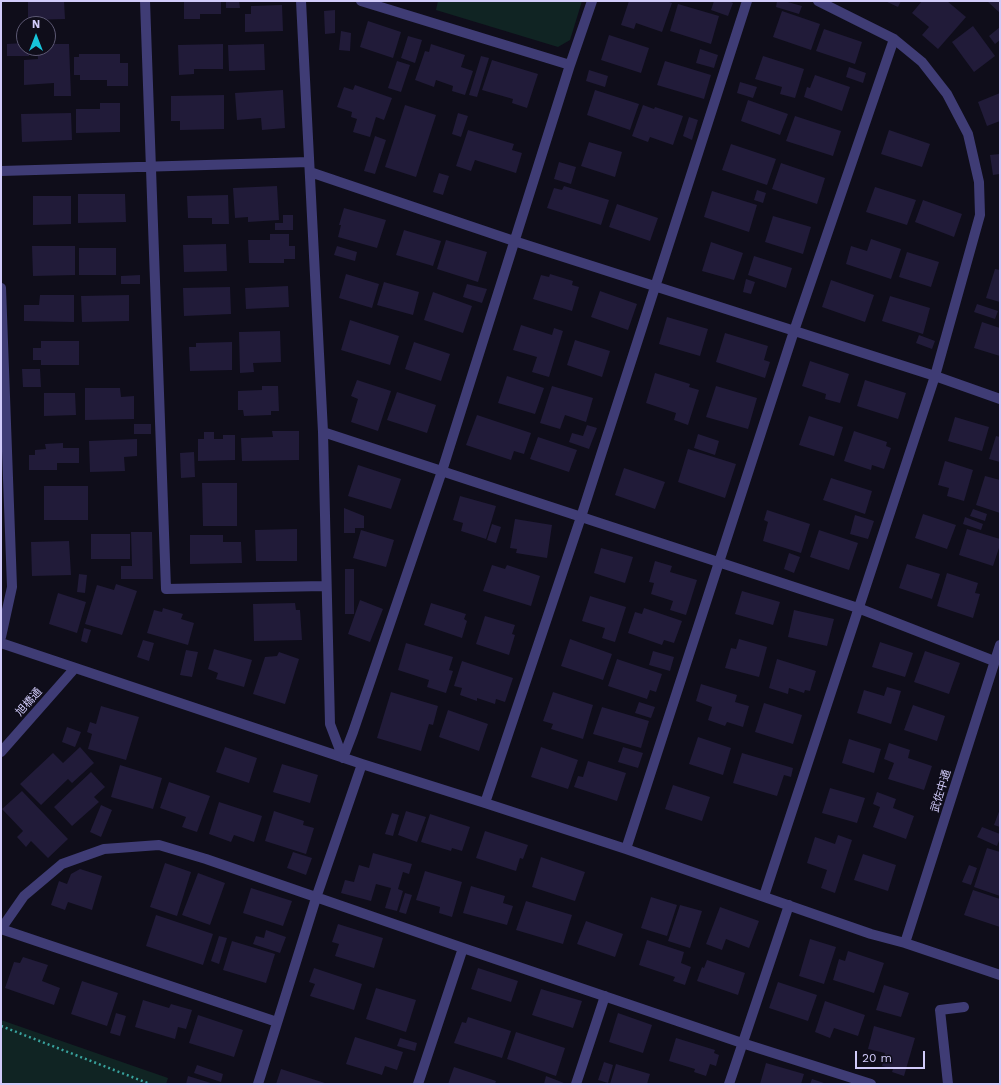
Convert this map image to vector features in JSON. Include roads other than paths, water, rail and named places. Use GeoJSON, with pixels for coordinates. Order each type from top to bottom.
{"type":"FeatureCollection","features":[{"type":"Feature","properties":{"kind":"street"},"geometry":{"type":"LineString","coordinates":[[145,1],[166,589],[325,586]]}},
{"type":"Feature","properties":{"kind":"street"},"geometry":{"type":"LineString","coordinates":[[301,1],[323,432],[325,586],[330,724],[343,758]]}},
{"type":"Feature","properties":{"kind":"street"},"geometry":{"type":"LineString","coordinates":[[361,1],[570,65]]}},
{"type":"Feature","properties":{"kind":"street"},"geometry":{"type":"LineString","coordinates":[[343,758],[356,725],[442,470],[514,240],[592,1]]}},
{"type":"Feature","properties":{"kind":"street"},"geometry":{"type":"LineString","coordinates":[[485,802],[581,517],[747,1]]}},
{"type":"Feature","properties":{"kind":"street"},"geometry":{"type":"LineString","coordinates":[[764,896],[935,376],[980,215],[979,182],[968,134],[947,94],[922,62],[894,39],[818,1]]}},
{"type":"Feature","properties":{"kind":"street"},"geometry":{"type":"LineString","coordinates":[[626,849],[794,331],[894,39]]}},
{"type":"Feature","properties":{"kind":"street"},"geometry":{"type":"LineString","coordinates":[[1,171],[310,167],[514,240],[655,287],[935,376],[1000,399]]}},
{"type":"Feature","properties":{"kind":"street"},"geometry":{"type":"LineString","coordinates":[[1,288],[12,587],[1,637]]}},
{"type":"Feature","properties":{"kind":"street"},"geometry":{"type":"LineString","coordinates":[[323,432],[858,608],[994,661]]}},
{"type":"Feature","properties":{"kind":"street"},"geometry":{"type":"LineString","coordinates":[[1,643],[343,758],[485,802],[626,849],[871,934],[905,943],[1000,975]]}},
{"type":"Feature","properties":{"kind":"street","name":"武佐中通"},"geometry":{"type":"LineString","coordinates":[[905,943],[1000,645]]}},
{"type":"Feature","properties":{"kind":"street","name":"旭橋通"},"geometry":{"type":"LineString","coordinates":[[1,752],[75,668]]}},
{"type":"Feature","properties":{"kind":"street"},"geometry":{"type":"LineString","coordinates":[[258,1084],[316,898],[362,764]]}},
{"type":"Feature","properties":{"kind":"street"},"geometry":{"type":"LineString","coordinates":[[277,1022],[1,929],[24,896],[62,864],[104,849],[159,845],[206,859],[742,1043],[871,1084]]}},
{"type":"Feature","properties":{"kind":"street"},"geometry":{"type":"LineString","coordinates":[[729,1084],[789,905]]}},
{"type":"Feature","properties":{"kind":"street"},"geometry":{"type":"LineString","coordinates":[[418,1084],[463,948]]}},
{"type":"Feature","properties":{"kind":"street"},"geometry":{"type":"LineString","coordinates":[[576,1084],[605,996]]}},
{"type":"Feature","properties":{"kind":"street"},"geometry":{"type":"LineString","coordinates":[[948,1084],[940,1010],[964,1007]]}}]}
